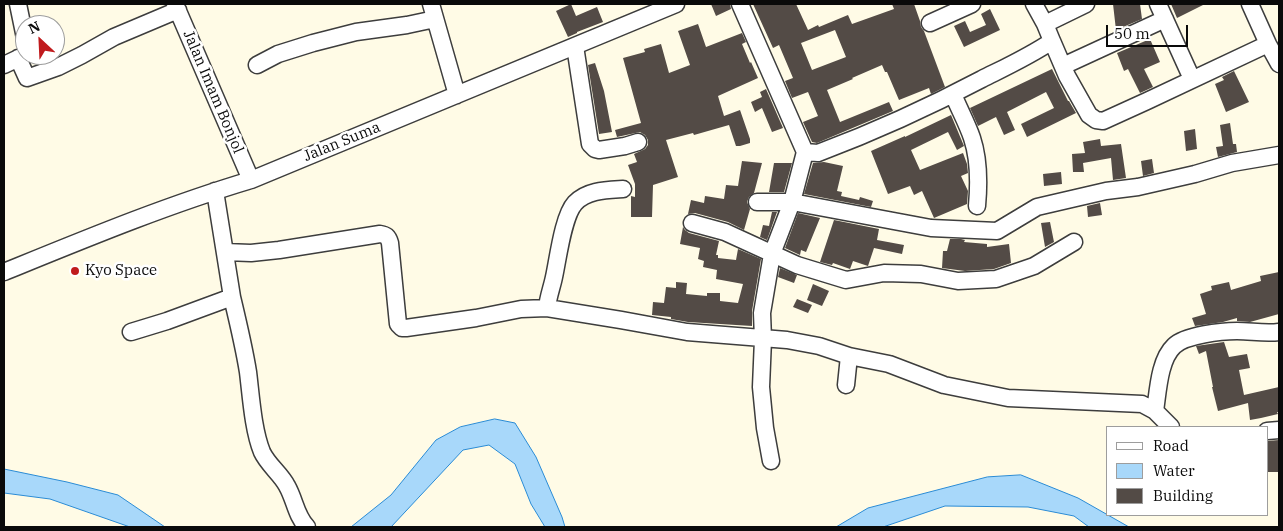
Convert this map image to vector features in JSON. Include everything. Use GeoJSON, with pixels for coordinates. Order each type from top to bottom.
{"type":"FeatureCollection","features":[{"type":"Feature","properties":{"kind":"street","name":"Jalan Suma"},"geometry":{"type":"LineString","coordinates":[[4,272],[91,236],[215,191],[251,180],[676,4]]}},
{"type":"Feature","properties":{"kind":"street"},"geometry":{"type":"LineString","coordinates":[[740,4],[805,152],[792,202],[772,254],[763,306],[761,387],[765,428],[772,461]]}},
{"type":"Feature","properties":{"kind":"street"},"geometry":{"type":"LineString","coordinates":[[930,23],[972,4]]}},
{"type":"Feature","properties":{"kind":"street"},"geometry":{"type":"LineString","coordinates":[[1034,4],[1067,76],[1089,115],[1096,120],[1103,120],[1148,102],[1192,79],[1268,44]]}},
{"type":"Feature","properties":{"kind":"street"},"geometry":{"type":"LineString","coordinates":[[1044,24],[1086,4]]}},
{"type":"Feature","properties":{"kind":"street"},"geometry":{"type":"LineString","coordinates":[[1158,4],[1192,79]]}},
{"type":"Feature","properties":{"kind":"street"},"geometry":{"type":"LineString","coordinates":[[1250,4],[1279,64]]}},
{"type":"Feature","properties":{"kind":"street"},"geometry":{"type":"LineString","coordinates":[[65,64],[114,37],[176,7]]}},
{"type":"Feature","properties":{"kind":"street","name":"Jalan Imam Bonjol"},"geometry":{"type":"LineString","coordinates":[[176,7],[251,180]]}},
{"type":"Feature","properties":{"kind":"street"},"geometry":{"type":"LineString","coordinates":[[257,65],[278,54],[313,43],[356,32],[406,25],[433,11],[457,95]]}},
{"type":"Feature","properties":{"kind":"street"},"geometry":{"type":"LineString","coordinates":[[1063,66],[1165,19]]}},
{"type":"Feature","properties":{"kind":"street"},"geometry":{"type":"LineString","coordinates":[[805,152],[818,153],[898,120],[1036,52],[1052,41]]}},
{"type":"Feature","properties":{"kind":"street"},"geometry":{"type":"LineString","coordinates":[[575,46],[590,144],[594,149],[599,150],[638,142]]}},
{"type":"Feature","properties":{"kind":"street"},"geometry":{"type":"LineString","coordinates":[[19,65],[27,78],[64,65]]}},
{"type":"Feature","properties":{"kind":"street"},"geometry":{"type":"LineString","coordinates":[[953,94],[973,140],[978,178],[977,206]]}},
{"type":"Feature","properties":{"kind":"street"},"geometry":{"type":"LineString","coordinates":[[757,202],[792,202],[931,228],[997,231],[1037,207],[1106,191],[1138,187],[1195,174],[1232,163],[1279,155]]}},
{"type":"Feature","properties":{"kind":"street"},"geometry":{"type":"LineString","coordinates":[[548,308],[559,246],[570,211],[575,203],[599,190],[623,189]]}},
{"type":"Feature","properties":{"kind":"street"},"geometry":{"type":"LineString","coordinates":[[215,191],[232,297],[245,352],[256,430],[263,453],[286,484],[298,516],[307,527]]}},
{"type":"Feature","properties":{"kind":"street"},"geometry":{"type":"LineString","coordinates":[[692,223],[725,232],[797,265],[846,280],[884,273],[921,274],[958,281],[996,279],[1034,266],[1074,242]]}},
{"type":"Feature","properties":{"kind":"street"},"geometry":{"type":"LineString","coordinates":[[225,252],[251,253],[270,251],[380,234],[388,237],[390,243],[398,324],[402,328],[476,318],[521,309],[548,308],[687,332],[787,340],[819,346],[849,356],[890,364],[944,385],[1008,398],[1142,404],[1155,411],[1170,426]]}},
{"type":"Feature","properties":{"kind":"street"},"geometry":{"type":"LineString","coordinates":[[131,332],[167,322],[232,297]]}},
{"type":"Feature","properties":{"kind":"street"},"geometry":{"type":"LineString","coordinates":[[1155,411],[1160,377],[1166,358],[1175,345],[1200,335],[1236,331],[1279,332]]}},
{"type":"Feature","properties":{"kind":"street"},"geometry":{"type":"LineString","coordinates":[[846,385],[849,356]]}},
{"type":"Feature","properties":{"kind":"water"},"geometry":{"type":"Polygon","coordinates":[[[495,419],[515,423],[536,457],[565,527],[545,527],[531,504],[515,464],[489,445],[463,450],[391,527],[351,527],[391,495],[436,440],[460,427],[495,419]]]}},
{"type":"Feature","properties":{"kind":"water"},"geometry":{"type":"Polygon","coordinates":[[[4,469],[118,495],[165,527],[130,527],[50,499],[4,493],[4,469]]]}},
{"type":"Feature","properties":{"kind":"water"},"geometry":{"type":"Polygon","coordinates":[[[1021,475],[1078,498],[1106,514],[1106,516],[1110,516],[1129,527],[1089,527],[1074,516],[1028,507],[945,506],[883,527],[836,527],[868,508],[987,477],[1021,475]]]}},
{"type":"Feature","properties":{"kind":"building"},"geometry":{"type":"Polygon","coordinates":[[[571,4],[576,16],[597,7],[603,22],[568,37],[556,11],[571,4]]]}},
{"type":"Feature","properties":{"kind":"building"},"geometry":{"type":"Polygon","coordinates":[[[711,4],[730,4],[731,9],[716,16],[711,4]]]}},
{"type":"Feature","properties":{"kind":"building"},"geometry":{"type":"Polygon","coordinates":[[[753,4],[796,4],[808,30],[848,15],[852,24],[894,9],[892,4],[914,4],[945,87],[931,94],[929,88],[899,100],[882,65],[827,90],[840,122],[889,102],[893,111],[817,143],[812,142],[803,122],[818,116],[808,92],[792,98],[785,81],[793,78],[779,45],[773,48],[753,4]],[[835,30],[801,43],[812,70],[846,57],[835,30]]]}},
{"type":"Feature","properties":{"kind":"building"},"geometry":{"type":"Polygon","coordinates":[[[1113,4],[1140,4],[1142,19],[1116,30],[1113,4]]]}},
{"type":"Feature","properties":{"kind":"building"},"geometry":{"type":"Polygon","coordinates":[[[1171,4],[1205,4],[1177,18],[1171,4]]]}},
{"type":"Feature","properties":{"kind":"building"},"geometry":{"type":"Polygon","coordinates":[[[990,9],[1000,30],[964,47],[954,26],[965,21],[970,32],[986,25],[981,14],[990,9]]]}},
{"type":"Feature","properties":{"kind":"building"},"geometry":{"type":"Polygon","coordinates":[[[698,24],[706,47],[742,33],[746,42],[742,44],[758,78],[718,96],[724,116],[740,110],[750,143],[736,146],[729,125],[694,135],[693,133],[666,140],[678,177],[653,185],[652,217],[631,217],[631,196],[635,197],[635,184],[628,165],[637,162],[634,154],[645,149],[648,145],[648,140],[640,132],[617,137],[615,130],[641,123],[623,58],[645,52],[644,49],[661,44],[669,73],[690,65],[678,31],[698,24]]]}},
{"type":"Feature","properties":{"kind":"building"},"geometry":{"type":"Polygon","coordinates":[[[1150,39],[1160,62],[1144,69],[1153,87],[1140,93],[1128,69],[1124,71],[1117,53],[1150,39]]]}},
{"type":"Feature","properties":{"kind":"building"},"geometry":{"type":"Polygon","coordinates":[[[595,63],[604,91],[612,132],[599,134],[588,65],[595,63]]]}},
{"type":"Feature","properties":{"kind":"building"},"geometry":{"type":"Polygon","coordinates":[[[1052,69],[1076,113],[1027,137],[1021,124],[1054,108],[1046,92],[1007,112],[1015,130],[1004,135],[996,117],[978,126],[970,108],[1052,69]]]}},
{"type":"Feature","properties":{"kind":"building"},"geometry":{"type":"Polygon","coordinates":[[[1234,71],[1249,102],[1226,112],[1215,84],[1224,80],[1222,77],[1234,71]]]}},
{"type":"Feature","properties":{"kind":"building"},"geometry":{"type":"Polygon","coordinates":[[[766,89],[783,128],[772,132],[762,108],[755,112],[751,102],[762,97],[760,92],[766,89]]]}},
{"type":"Feature","properties":{"kind":"building"},"geometry":{"type":"Polygon","coordinates":[[[951,115],[964,146],[957,150],[948,132],[911,150],[920,170],[963,153],[967,164],[968,173],[961,176],[968,191],[967,204],[934,218],[922,191],[914,195],[910,186],[888,194],[871,151],[951,115]]]}},
{"type":"Feature","properties":{"kind":"building"},"geometry":{"type":"Polygon","coordinates":[[[1230,123],[1233,144],[1236,144],[1237,152],[1218,157],[1216,147],[1223,146],[1220,125],[1230,123]]]}},
{"type":"Feature","properties":{"kind":"building"},"geometry":{"type":"Polygon","coordinates":[[[1195,129],[1197,149],[1186,151],[1184,131],[1195,129]]]}},
{"type":"Feature","properties":{"kind":"building"},"geometry":{"type":"Polygon","coordinates":[[[1100,139],[1101,146],[1121,144],[1126,178],[1113,180],[1111,158],[1083,163],[1084,172],[1073,172],[1072,154],[1085,153],[1083,142],[1100,139]]]}},
{"type":"Feature","properties":{"kind":"building"},"geometry":{"type":"Polygon","coordinates":[[[1152,159],[1154,173],[1143,176],[1141,161],[1152,159]]]}},
{"type":"Feature","properties":{"kind":"building"},"geometry":{"type":"Polygon","coordinates":[[[742,161],[762,163],[754,193],[747,202],[750,209],[744,230],[728,222],[695,213],[688,214],[691,200],[704,203],[705,196],[724,199],[726,185],[738,186],[742,161]]]}},
{"type":"Feature","properties":{"kind":"building"},"geometry":{"type":"Polygon","coordinates":[[[824,162],[843,166],[837,191],[842,192],[841,196],[859,200],[860,197],[873,201],[871,207],[804,194],[813,163],[824,162]]]}},
{"type":"Feature","properties":{"kind":"building"},"geometry":{"type":"Polygon","coordinates":[[[774,163],[792,163],[784,192],[769,192],[774,163]]]}},
{"type":"Feature","properties":{"kind":"building"},"geometry":{"type":"Polygon","coordinates":[[[1061,172],[1062,184],[1044,186],[1043,174],[1061,172]]]}},
{"type":"Feature","properties":{"kind":"building"},"geometry":{"type":"Polygon","coordinates":[[[1100,203],[1102,215],[1088,217],[1087,206],[1100,203]]]}},
{"type":"Feature","properties":{"kind":"building"},"geometry":{"type":"Polygon","coordinates":[[[772,212],[777,212],[767,240],[760,237],[763,225],[769,226],[772,212]]]}},
{"type":"Feature","properties":{"kind":"building"},"geometry":{"type":"Polygon","coordinates":[[[798,213],[820,218],[806,252],[801,250],[800,255],[785,248],[798,213]]]}},
{"type":"Feature","properties":{"kind":"building"},"geometry":{"type":"Polygon","coordinates":[[[834,220],[879,229],[877,240],[904,245],[902,254],[874,248],[868,266],[853,261],[850,269],[833,263],[832,265],[820,262],[834,220]]]}},
{"type":"Feature","properties":{"kind":"building"},"geometry":{"type":"Polygon","coordinates":[[[1050,222],[1054,242],[1045,247],[1041,223],[1050,222]]]}},
{"type":"Feature","properties":{"kind":"building"},"geometry":{"type":"Polygon","coordinates":[[[683,227],[689,233],[719,241],[716,255],[718,255],[718,258],[736,260],[738,249],[761,259],[752,311],[752,326],[688,322],[671,319],[671,317],[652,315],[653,302],[664,303],[666,287],[676,288],[676,282],[687,283],[686,294],[707,296],[707,293],[720,293],[720,301],[738,303],[743,284],[716,279],[717,270],[703,267],[704,261],[698,259],[700,248],[680,244],[683,227]]]}},
{"type":"Feature","properties":{"kind":"building"},"geometry":{"type":"Polygon","coordinates":[[[950,239],[987,244],[987,247],[1009,244],[1011,263],[994,269],[965,271],[942,268],[943,251],[947,251],[950,239]]]}},
{"type":"Feature","properties":{"kind":"building"},"geometry":{"type":"Polygon","coordinates":[[[780,268],[797,275],[794,283],[778,277],[780,268]]]}},
{"type":"Feature","properties":{"kind":"building"},"geometry":{"type":"Polygon","coordinates":[[[1279,272],[1279,314],[1250,322],[1237,321],[1237,318],[1195,326],[1192,318],[1206,314],[1200,294],[1212,290],[1211,286],[1229,282],[1231,290],[1261,281],[1260,276],[1279,272]]]}},
{"type":"Feature","properties":{"kind":"building"},"geometry":{"type":"Polygon","coordinates":[[[813,284],[829,291],[822,306],[807,300],[813,284]]]}},
{"type":"Feature","properties":{"kind":"building"},"geometry":{"type":"Polygon","coordinates":[[[797,299],[812,305],[808,313],[793,307],[797,299]]]}},
{"type":"Feature","properties":{"kind":"building"},"geometry":{"type":"Polygon","coordinates":[[[1224,342],[1229,357],[1247,354],[1250,368],[1239,370],[1244,395],[1279,387],[1278,414],[1250,420],[1248,403],[1218,411],[1206,351],[1199,354],[1196,346],[1224,342]]]}},
{"type":"Feature","properties":{"kind":"building"},"geometry":{"type":"Polygon","coordinates":[[[1279,440],[1279,472],[1268,472],[1268,441],[1279,440]]]}},
{"type":"Feature","properties":{"kind":"place","name":"Kyo Space"},"geometry":{"type":"Point","coordinates":[75,271]}}]}
